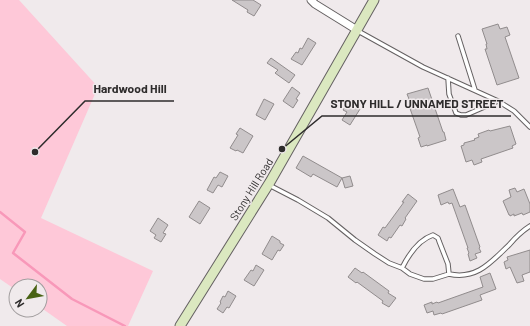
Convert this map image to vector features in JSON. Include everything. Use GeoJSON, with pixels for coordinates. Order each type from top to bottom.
{"type":"FeatureCollection","features":[{"type":"Feature","properties":{"kind":"main road","name":"Stony Hill Road"},"geometry":{"type":"LineString","coordinates":[[180,326],[268,185],[374,0]]}},
{"type":"Feature","properties":{"kind":"street"},"geometry":{"type":"LineString","coordinates":[[311,0],[357,30]]}},
{"type":"Feature","properties":{"kind":"lane"},"geometry":{"type":"LineString","coordinates":[[357,30],[423,67],[498,101],[514,111],[530,128]]}},
{"type":"Feature","properties":{"kind":"lane"},"geometry":{"type":"LineString","coordinates":[[458,36],[475,90]]}},
{"type":"Feature","properties":{"kind":"lane"},"geometry":{"type":"LineString","coordinates":[[448,78],[449,94],[456,113],[466,115],[498,101]]}},
{"type":"Feature","properties":{"kind":"lane"},"geometry":{"type":"LineString","coordinates":[[268,185],[298,200],[328,218],[355,240],[389,263],[402,268],[410,274],[424,279],[433,279],[449,274],[462,275],[478,271],[484,268],[518,235],[530,226]]}},
{"type":"Feature","properties":{"kind":"lane"},"geometry":{"type":"LineString","coordinates":[[402,268],[408,256],[420,243],[426,238],[434,235],[438,238],[448,264],[449,274]]}},
{"type":"Feature","properties":{"kind":"shaded area"},"geometry":{"type":"Polygon","coordinates":[[[0,0],[19,0],[98,87],[41,218],[153,271],[128,326],[67,326],[48,313],[48,278],[8,278],[8,284],[0,279],[0,0]]]}},
{"type":"Feature","properties":{"kind":"building"},"geometry":{"type":"Polygon","coordinates":[[[232,0],[253,0],[261,5],[254,16],[247,12],[248,10],[232,0]]]}},
{"type":"Feature","properties":{"kind":"building"},"geometry":{"type":"Polygon","coordinates":[[[498,24],[500,29],[507,27],[510,35],[505,37],[519,78],[497,85],[485,49],[487,49],[487,44],[482,29],[498,24]]]}},
{"type":"Feature","properties":{"kind":"building"},"geometry":{"type":"Polygon","coordinates":[[[308,38],[316,43],[302,65],[291,59],[296,52],[298,53],[300,48],[302,49],[308,38]]]}},
{"type":"Feature","properties":{"kind":"building"},"geometry":{"type":"Polygon","coordinates":[[[271,58],[295,75],[289,83],[275,73],[278,70],[267,63],[271,58]]]}},
{"type":"Feature","properties":{"kind":"building"},"geometry":{"type":"Polygon","coordinates":[[[292,87],[300,93],[293,108],[283,101],[292,87]]]}},
{"type":"Feature","properties":{"kind":"building"},"geometry":{"type":"Polygon","coordinates":[[[428,88],[446,140],[421,147],[418,138],[420,137],[407,100],[409,99],[407,94],[428,88]]]}},
{"type":"Feature","properties":{"kind":"building"},"geometry":{"type":"Polygon","coordinates":[[[264,99],[274,104],[265,120],[256,115],[264,99]]]}},
{"type":"Feature","properties":{"kind":"building"},"geometry":{"type":"Polygon","coordinates":[[[348,102],[360,109],[350,125],[342,120],[347,112],[343,110],[348,102]]]}},
{"type":"Feature","properties":{"kind":"building"},"geometry":{"type":"Polygon","coordinates":[[[510,126],[516,144],[512,146],[513,148],[481,159],[482,162],[474,165],[472,160],[466,162],[461,146],[464,145],[464,143],[475,140],[474,139],[479,137],[478,134],[489,130],[510,126]]]}},
{"type":"Feature","properties":{"kind":"building"},"geometry":{"type":"Polygon","coordinates":[[[240,128],[253,136],[243,153],[230,148],[238,135],[236,134],[240,128]]]}},
{"type":"Feature","properties":{"kind":"building"},"geometry":{"type":"Polygon","coordinates":[[[303,156],[342,178],[337,187],[313,174],[311,177],[296,168],[303,156]]]}},
{"type":"Feature","properties":{"kind":"building"},"geometry":{"type":"Polygon","coordinates":[[[220,172],[228,176],[222,187],[218,185],[213,193],[207,190],[214,177],[216,178],[220,172]]]}},
{"type":"Feature","properties":{"kind":"building"},"geometry":{"type":"Polygon","coordinates":[[[350,176],[353,186],[345,188],[342,178],[350,176]]]}},
{"type":"Feature","properties":{"kind":"building"},"geometry":{"type":"Polygon","coordinates":[[[515,188],[517,192],[524,189],[530,204],[530,212],[523,215],[522,213],[510,216],[503,201],[511,197],[509,190],[515,188]]]}},
{"type":"Feature","properties":{"kind":"building"},"geometry":{"type":"Polygon","coordinates":[[[453,189],[460,207],[465,205],[480,247],[481,252],[475,254],[477,258],[470,261],[468,248],[452,203],[449,204],[448,202],[441,205],[438,195],[453,189]]]}},
{"type":"Feature","properties":{"kind":"building"},"geometry":{"type":"Polygon","coordinates":[[[408,194],[417,201],[405,218],[406,219],[402,226],[400,225],[391,238],[389,237],[387,241],[378,235],[383,227],[385,228],[408,194]]]}},
{"type":"Feature","properties":{"kind":"building"},"geometry":{"type":"Polygon","coordinates":[[[199,201],[210,208],[200,224],[189,217],[199,201]]]}},
{"type":"Feature","properties":{"kind":"building"},"geometry":{"type":"Polygon","coordinates":[[[158,218],[168,225],[163,233],[166,234],[161,242],[154,238],[156,235],[150,231],[158,218]]]}},
{"type":"Feature","properties":{"kind":"building"},"geometry":{"type":"Polygon","coordinates":[[[272,236],[284,245],[280,251],[278,250],[272,260],[262,254],[272,236]]]}},
{"type":"Feature","properties":{"kind":"building"},"geometry":{"type":"Polygon","coordinates":[[[530,250],[530,272],[522,275],[524,281],[517,283],[510,267],[506,269],[504,262],[508,260],[507,257],[530,250]]]}},
{"type":"Feature","properties":{"kind":"building"},"geometry":{"type":"Polygon","coordinates":[[[256,265],[264,270],[254,286],[244,280],[251,270],[253,271],[256,265]]]}},
{"type":"Feature","properties":{"kind":"building"},"geometry":{"type":"Polygon","coordinates":[[[355,268],[389,291],[388,293],[396,298],[389,307],[382,303],[383,301],[348,277],[355,268]]]}},
{"type":"Feature","properties":{"kind":"building"},"geometry":{"type":"Polygon","coordinates":[[[490,273],[496,289],[480,295],[482,300],[442,314],[434,315],[433,311],[427,313],[424,305],[432,302],[432,304],[438,303],[483,287],[480,277],[490,273]]]}},
{"type":"Feature","properties":{"kind":"building"},"geometry":{"type":"Polygon","coordinates":[[[228,291],[236,296],[229,308],[227,307],[223,313],[217,309],[223,296],[225,297],[228,291]]]}},
{"type":"Feature","properties":{"kind":"waterway"},"geometry":{"type":"LineString","coordinates":[[0,212],[25,232],[13,253],[72,299],[125,326]]}},
{"type":"Feature","properties":{"kind":"place","name":"STONY HILL / UNNAMED STREET"},"geometry":{"type":"Point","coordinates":[282,149]}},
{"type":"Feature","properties":{"kind":"place","name":"Hardwood Hill"},"geometry":{"type":"Point","coordinates":[35,152]}}]}
